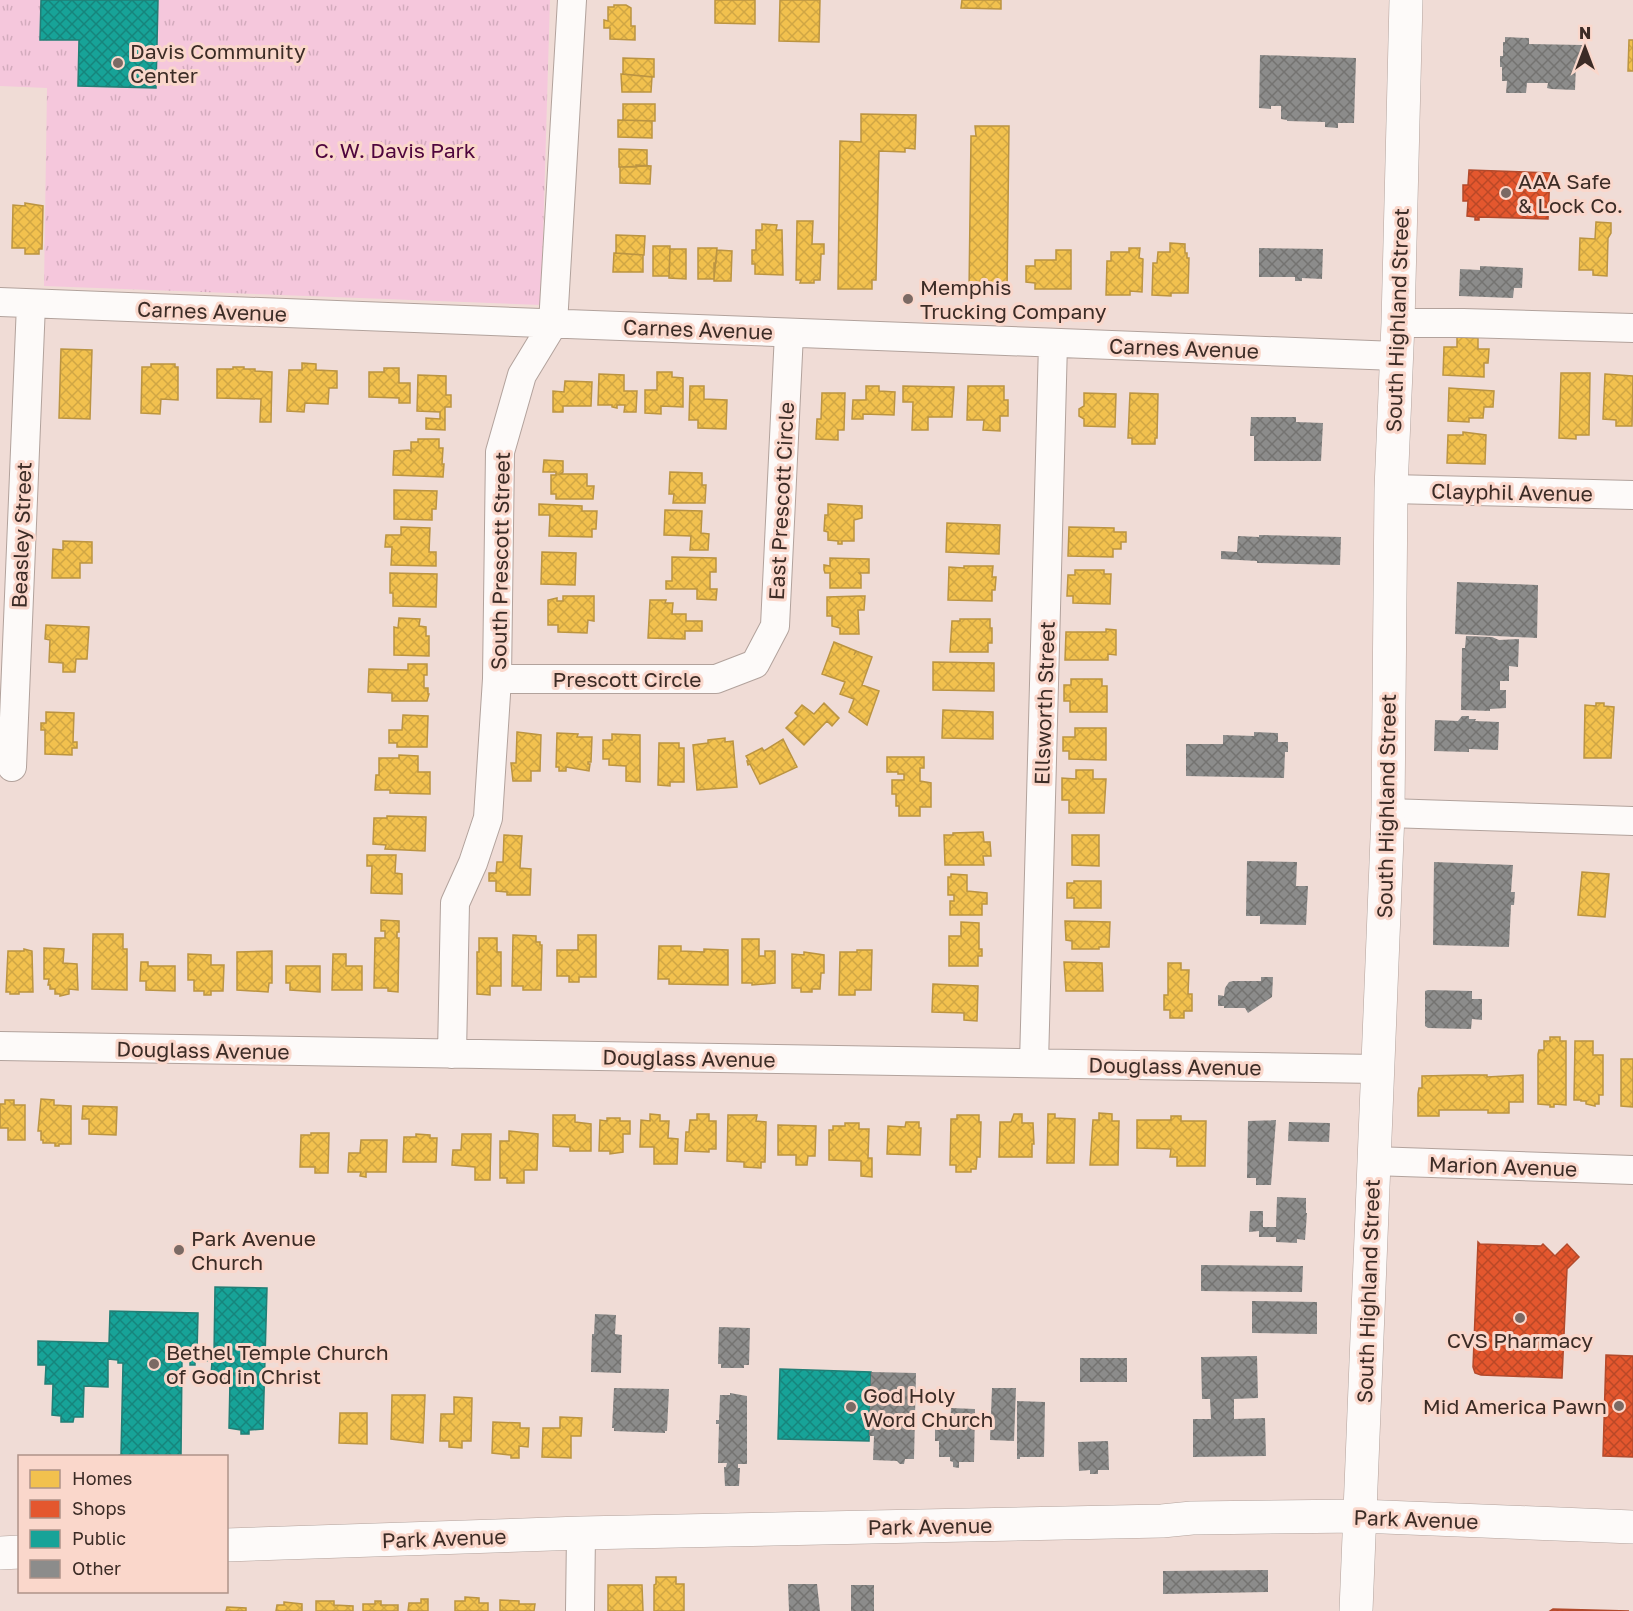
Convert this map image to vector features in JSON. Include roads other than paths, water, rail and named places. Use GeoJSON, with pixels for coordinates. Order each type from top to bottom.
{"type":"FeatureCollection","features":[{"type":"Feature","properties":{"kind":"main road","name":"South Highland Street"},"geometry":{"type":"LineString","coordinates":[[1356,1611],[1388,813],[1391,489],[1398,323],[1406,0]]}},
{"type":"Feature","properties":{"kind":"main road","name":"Park Avenue"},"geometry":{"type":"LineString","coordinates":[[228,1545],[581,1533],[1192,1518],[1359,1516],[1633,1527]]}},
{"type":"Feature","properties":{"kind":"main road"},"geometry":{"type":"LineString","coordinates":[[0,1552],[18,1552]]}},
{"type":"Feature","properties":{"kind":"street","name":"South Prescott Street"},"geometry":{"type":"LineString","coordinates":[[452,1054],[455,903],[473,863],[488,818],[497,679],[500,452],[522,375],[553,324],[572,1]]}},
{"type":"Feature","properties":{"kind":"street","name":"Carnes Avenue"},"geometry":{"type":"LineString","coordinates":[[0,302],[1396,356]]}},
{"type":"Feature","properties":{"kind":"street","name":"Beasley Street"},"geometry":{"type":"LineString","coordinates":[[12,767],[31,304]]}},
{"type":"Feature","properties":{"kind":"street"},"geometry":{"type":"LineString","coordinates":[[1398,323],[1633,328]]}},
{"type":"Feature","properties":{"kind":"street","name":"East Prescott Circle"},"geometry":{"type":"LineString","coordinates":[[754,664],[775,626],[789,333]]}},
{"type":"Feature","properties":{"kind":"street","name":"Ellsworth Street"},"geometry":{"type":"LineString","coordinates":[[1034,1063],[1053,343]]}},
{"type":"Feature","properties":{"kind":"street","name":"Clayphil Avenue"},"geometry":{"type":"LineString","coordinates":[[1391,489],[1633,495]]}},
{"type":"Feature","properties":{"kind":"street","name":"Prescott Circle"},"geometry":{"type":"LineString","coordinates":[[497,679],[716,679],[754,664]]}},
{"type":"Feature","properties":{"kind":"street"},"geometry":{"type":"LineString","coordinates":[[1388,813],[1633,820]]}},
{"type":"Feature","properties":{"kind":"street","name":"Douglass Avenue"},"geometry":{"type":"LineString","coordinates":[[0,1046],[1377,1069]]}},
{"type":"Feature","properties":{"kind":"street","name":"Marion Avenue"},"geometry":{"type":"LineString","coordinates":[[1373,1161],[1633,1170]]}},
{"type":"Feature","properties":{"kind":"street"},"geometry":{"type":"LineString","coordinates":[[580,1611],[581,1533]]}},
{"type":"Feature","properties":{"kind":"place","name":"Davis Community Center"},"geometry":{"type":"Point","coordinates":[118,63]}},
{"type":"Feature","properties":{"kind":"place","name":"AAA Safe & Lock Co."},"geometry":{"type":"Point","coordinates":[1506,193]}},
{"type":"Feature","properties":{"kind":"place","name":"Memphis Trucking Company"},"geometry":{"type":"Point","coordinates":[908,299]}},
{"type":"Feature","properties":{"kind":"place","name":"Park Avenue Church"},"geometry":{"type":"Point","coordinates":[179,1250]}},
{"type":"Feature","properties":{"kind":"place","name":"CVS Pharmacy"},"geometry":{"type":"Point","coordinates":[1520,1318]}},
{"type":"Feature","properties":{"kind":"place","name":"Bethel Temple Church of God in Christ"},"geometry":{"type":"Point","coordinates":[154,1364]}},
{"type":"Feature","properties":{"kind":"place","name":"Mid America Pawn"},"geometry":{"type":"Point","coordinates":[1619,1406]}},
{"type":"Feature","properties":{"kind":"place","name":"God Holy Word Church"},"geometry":{"type":"Point","coordinates":[851,1407]}},
{"type":"Feature","properties":{"kind":"park label","name":"C. W. Davis Park"},"geometry":{"type":"Point","coordinates":[395,150]}}]}
